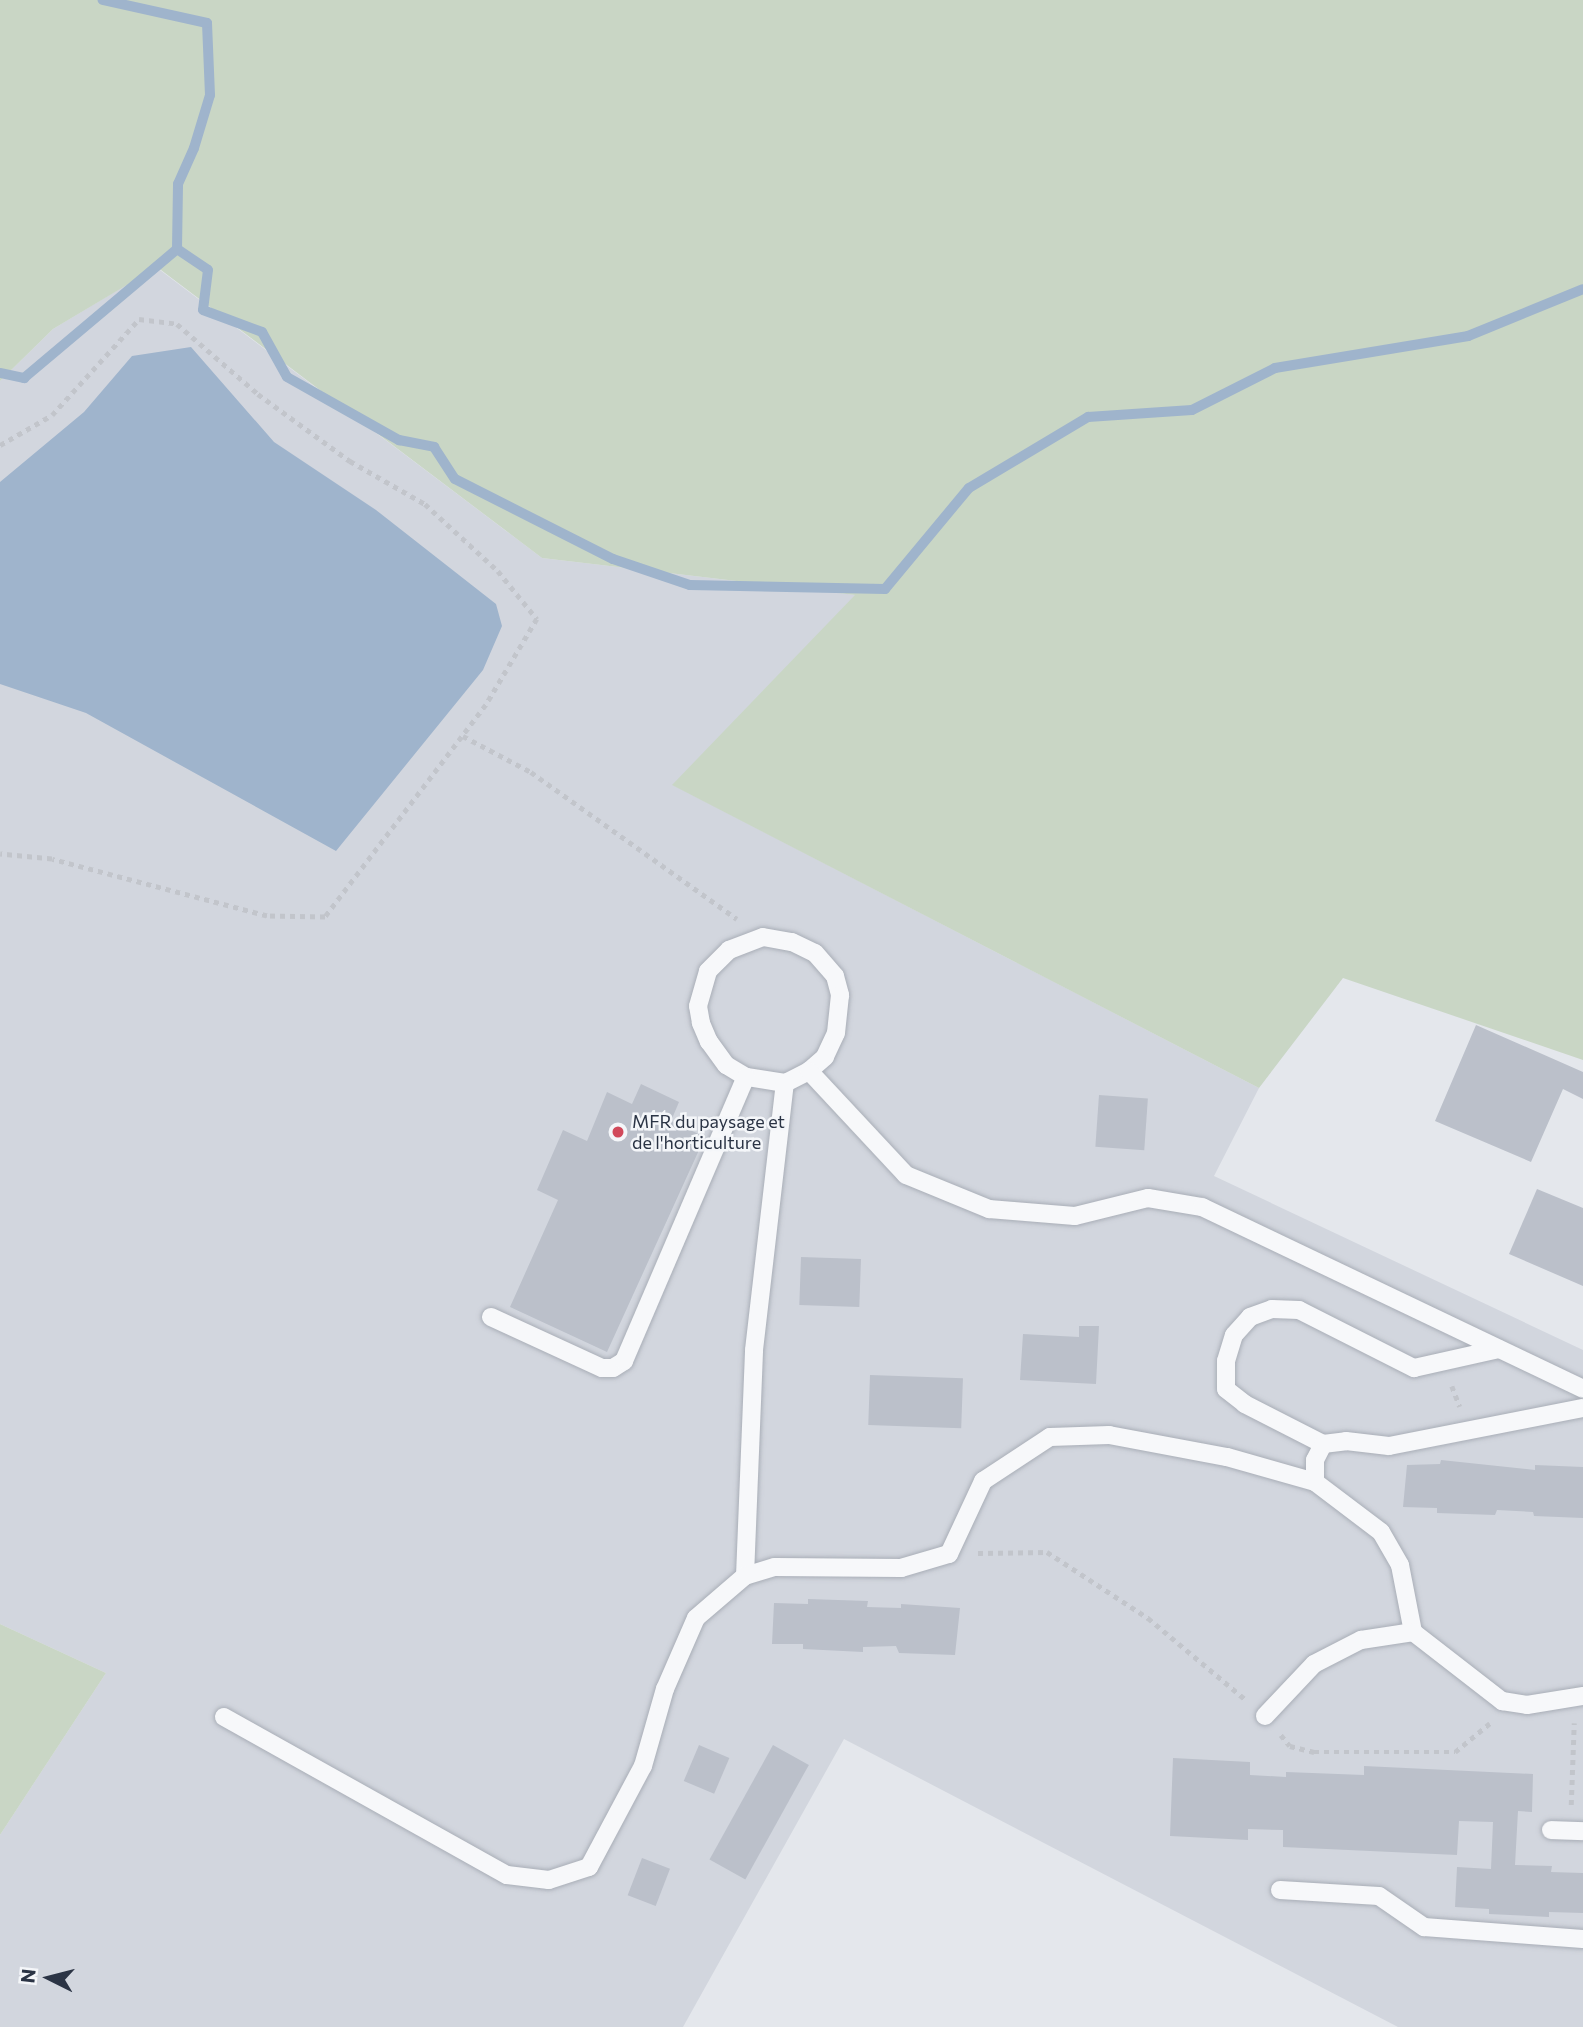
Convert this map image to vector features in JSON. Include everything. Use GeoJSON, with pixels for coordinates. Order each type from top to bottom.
{"type":"FeatureCollection","features":[{"type":"Feature","properties":{"kind":"lane"},"geometry":{"type":"LineString","coordinates":[[763,937],[792,942],[816,953],[835,976],[841,995],[836,1033],[825,1057],[809,1071],[785,1083],[746,1077],[726,1065],[709,1042],[698,1006],[708,971],[729,950],[763,937]]}},
{"type":"Feature","properties":{"kind":"lane"},"geometry":{"type":"LineString","coordinates":[[809,1071],[906,1175],[989,1209],[1075,1216],[1148,1198],[1202,1207],[1583,1389]]}},
{"type":"Feature","properties":{"kind":"lane"},"geometry":{"type":"LineString","coordinates":[[491,1317],[602,1368],[614,1368],[624,1361],[746,1077]]}},
{"type":"Feature","properties":{"kind":"lane"},"geometry":{"type":"LineString","coordinates":[[745,1576],[754,1350],[785,1083]]}},
{"type":"Feature","properties":{"kind":"lane"},"geometry":{"type":"LineString","coordinates":[[1499,1349],[1414,1368],[1299,1310],[1272,1309],[1250,1317],[1234,1335],[1226,1361],[1226,1389],[1245,1404],[1323,1444],[1346,1441],[1389,1446],[1583,1408]]}},
{"type":"Feature","properties":{"kind":"lane"},"geometry":{"type":"LineString","coordinates":[[224,1717],[507,1875],[549,1880],[589,1867],[643,1766],[665,1689],[696,1618],[745,1576],[775,1567],[901,1568],[949,1554],[983,1480],[1051,1437],[1109,1434],[1227,1457],[1315,1482],[1381,1532],[1400,1565],[1413,1632],[1502,1702],[1527,1705],[1579,1697]]}},
{"type":"Feature","properties":{"kind":"lane"},"geometry":{"type":"LineString","coordinates":[[1315,1482],[1315,1460],[1323,1444]]}},
{"type":"Feature","properties":{"kind":"lane"},"geometry":{"type":"LineString","coordinates":[[1265,1716],[1314,1664],[1361,1640],[1413,1632]]}},
{"type":"Feature","properties":{"kind":"lane"},"geometry":{"type":"LineString","coordinates":[[1551,1830],[1577,1831]]}},
{"type":"Feature","properties":{"kind":"lane"},"geometry":{"type":"LineString","coordinates":[[1280,1890],[1379,1896],[1424,1927],[1583,1939]]}},
{"type":"Feature","properties":{"kind":"path"},"geometry":{"type":"LineString","coordinates":[[0,445],[52,415],[139,319],[177,324],[289,416],[350,461],[425,504],[498,571],[537,619],[486,705],[325,917],[267,916],[52,859],[0,854]]}},
{"type":"Feature","properties":{"kind":"path"},"geometry":{"type":"LineString","coordinates":[[463,736],[531,772],[763,937]]}},
{"type":"Feature","properties":{"kind":"path"},"geometry":{"type":"LineString","coordinates":[[1442,1362],[1469,1430]]}},
{"type":"Feature","properties":{"kind":"path"},"geometry":{"type":"LineString","coordinates":[[949,1554],[1047,1552],[1148,1618],[1265,1716],[1290,1746],[1314,1752],[1455,1752],[1487,1727],[1502,1702]]}},
{"type":"Feature","properties":{"kind":"path"},"geometry":{"type":"LineString","coordinates":[[1577,1831],[1579,1697]]}},
{"type":"Feature","properties":{"kind":"shaded area","name":"MFR du paysage et de l'horticulture"},"geometry":{"type":"Polygon","coordinates":[[[156,267],[542,558],[856,595],[673,785],[1259,1088],[1214,1176],[1583,1350],[1583,2027],[1398,2027],[844,1739],[683,2027],[0,2027],[0,1835],[106,1673],[0,1624],[0,381],[53,329],[156,267]]]}},
{"type":"Feature","properties":{"kind":"green space"},"geometry":{"type":"Polygon","coordinates":[[[0,0],[1583,0],[1583,1060],[1343,978],[1259,1088],[672,785],[855,595],[542,558],[157,267],[53,329],[0,381],[0,0]]]}},
{"type":"Feature","properties":{"kind":"green space"},"geometry":{"type":"Polygon","coordinates":[[[0,1624],[106,1673],[0,1835],[0,1624]]]}},
{"type":"Feature","properties":{"kind":"water"},"geometry":{"type":"Polygon","coordinates":[[[191,347],[274,442],[376,510],[496,604],[502,626],[483,670],[336,851],[86,713],[0,684],[0,482],[84,412],[132,356],[191,347]]]}},
{"type":"Feature","properties":{"kind":"building"},"geometry":{"type":"Polygon","coordinates":[[[1476,1025],[1583,1072],[1583,1099],[1563,1089],[1531,1162],[1435,1121],[1476,1025]]]}},
{"type":"Feature","properties":{"kind":"building"},"geometry":{"type":"Polygon","coordinates":[[[641,1084],[679,1102],[671,1121],[705,1137],[607,1352],[510,1307],[558,1200],[537,1190],[563,1130],[587,1141],[607,1092],[632,1104],[641,1084]]]}},
{"type":"Feature","properties":{"kind":"building"},"geometry":{"type":"Polygon","coordinates":[[[1099,1095],[1148,1098],[1144,1150],[1095,1147],[1099,1095]]]}},
{"type":"Feature","properties":{"kind":"building"},"geometry":{"type":"Polygon","coordinates":[[[1537,1189],[1583,1208],[1583,1286],[1509,1254],[1537,1189]]]}},
{"type":"Feature","properties":{"kind":"building"},"geometry":{"type":"Polygon","coordinates":[[[801,1257],[861,1259],[859,1307],[799,1305],[801,1257]]]}},
{"type":"Feature","properties":{"kind":"building"},"geometry":{"type":"Polygon","coordinates":[[[1079,1326],[1099,1326],[1096,1384],[1020,1380],[1023,1334],[1079,1337],[1079,1326]]]}},
{"type":"Feature","properties":{"kind":"building"},"geometry":{"type":"Polygon","coordinates":[[[870,1375],[963,1378],[961,1428],[868,1425],[870,1375]]]}},
{"type":"Feature","properties":{"kind":"building"},"geometry":{"type":"Polygon","coordinates":[[[1441,1460],[1535,1470],[1535,1465],[1583,1467],[1583,1518],[1534,1516],[1533,1512],[1497,1510],[1495,1515],[1437,1513],[1437,1508],[1403,1507],[1407,1465],[1440,1464],[1441,1460]]]}},
{"type":"Feature","properties":{"kind":"building"},"geometry":{"type":"Polygon","coordinates":[[[808,1599],[868,1601],[867,1607],[901,1608],[901,1604],[960,1608],[955,1655],[899,1653],[896,1646],[863,1647],[863,1652],[803,1649],[803,1644],[772,1644],[774,1603],[808,1604],[808,1599]]]}},
{"type":"Feature","properties":{"kind":"building"},"geometry":{"type":"Polygon","coordinates":[[[699,1745],[729,1758],[714,1794],[684,1781],[699,1745]]]}},
{"type":"Feature","properties":{"kind":"building"},"geometry":{"type":"Polygon","coordinates":[[[773,1745],[809,1765],[745,1879],[709,1860],[773,1745]]]}},
{"type":"Feature","properties":{"kind":"building"},"geometry":{"type":"Polygon","coordinates":[[[1173,1758],[1250,1762],[1250,1775],[1286,1777],[1286,1772],[1364,1775],[1364,1766],[1533,1774],[1532,1812],[1518,1811],[1515,1865],[1552,1866],[1551,1872],[1583,1873],[1583,1913],[1549,1912],[1549,1917],[1489,1914],[1489,1909],[1455,1907],[1457,1867],[1491,1869],[1493,1822],[1459,1821],[1457,1855],[1283,1847],[1283,1830],[1248,1829],[1248,1840],[1170,1836],[1173,1758]]]}},
{"type":"Feature","properties":{"kind":"building"},"geometry":{"type":"Polygon","coordinates":[[[642,1858],[670,1869],[656,1906],[628,1895],[642,1858]]]}},
{"type":"Feature","properties":{"kind":"waterway"},"geometry":{"type":"LineString","coordinates":[[0,373],[24,378],[177,249],[178,184],[194,148],[210,95],[207,23],[103,0]]}},
{"type":"Feature","properties":{"kind":"waterway"},"geometry":{"type":"LineString","coordinates":[[177,249],[208,270],[203,310],[262,332],[287,377],[399,440],[434,447],[455,479],[613,559],[690,585],[885,589],[969,488],[1088,417],[1192,410],[1275,368],[1468,336],[1583,289]]}},
{"type":"Feature","properties":{"kind":"place","name":"MFR du paysage et de l'horticulture"},"geometry":{"type":"Point","coordinates":[618,1132]}}]}
